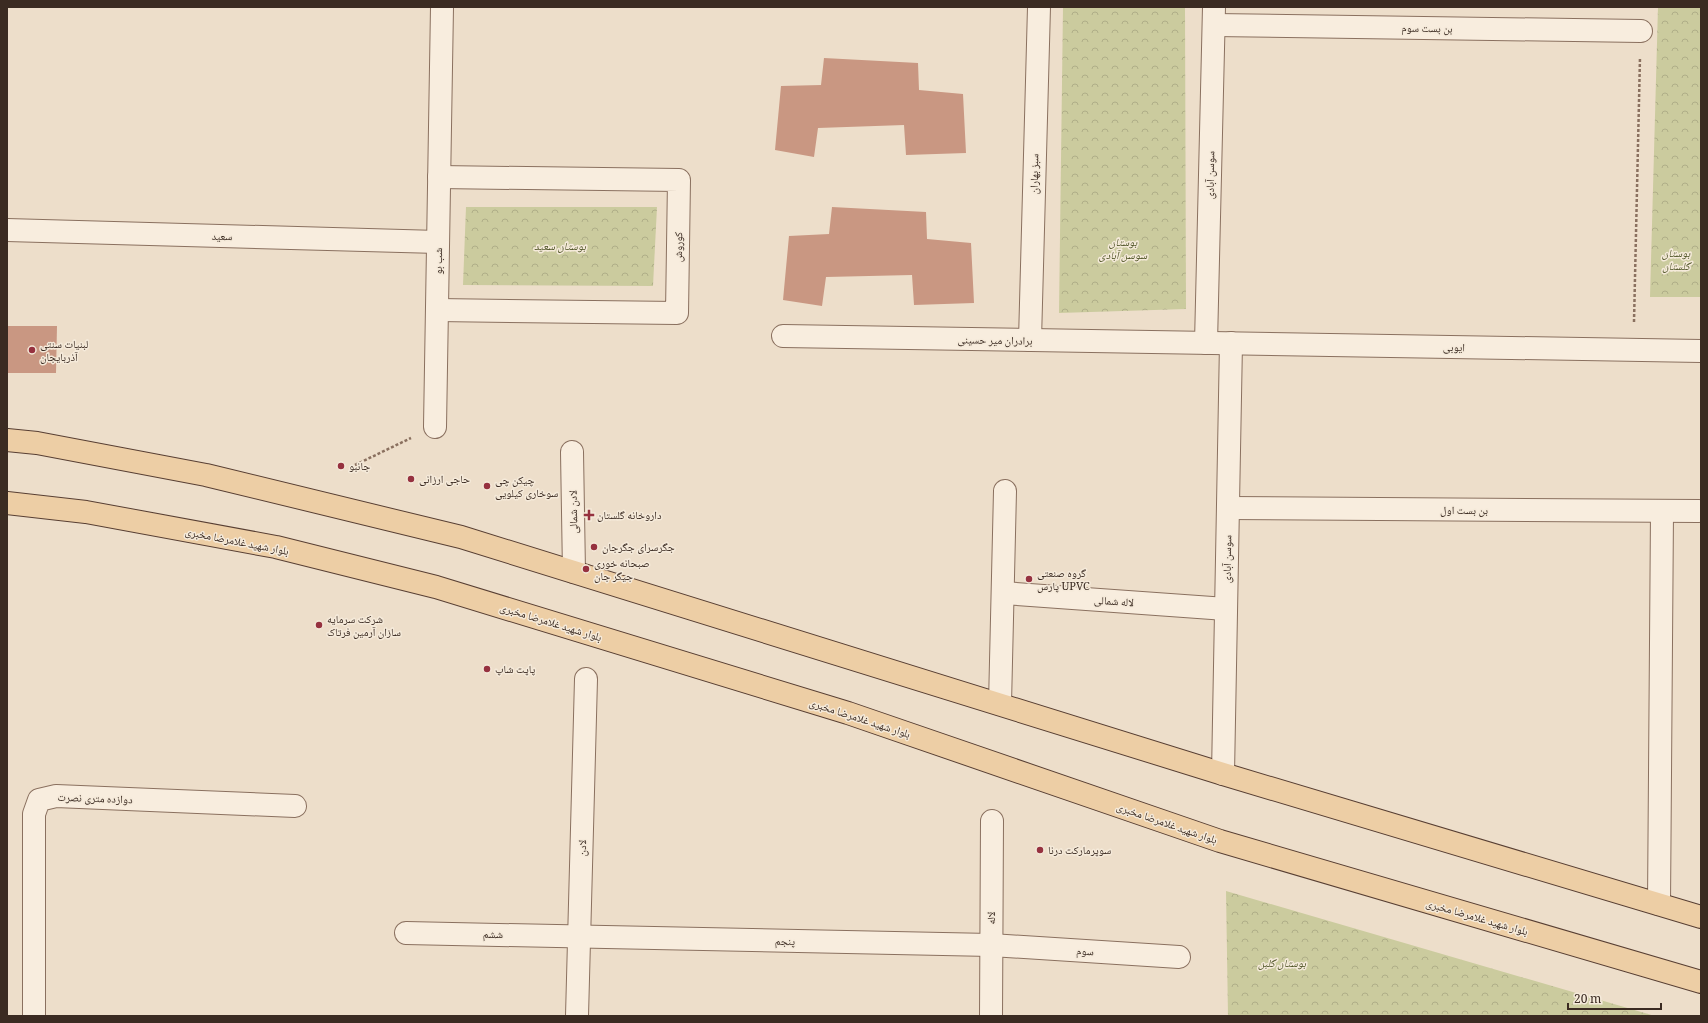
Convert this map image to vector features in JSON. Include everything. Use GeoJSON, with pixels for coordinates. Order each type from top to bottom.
{"type":"FeatureCollection","features":[{"type":"Feature","properties":{"kind":"main road"},"geometry":{"type":"LineString","coordinates":[[7,428],[37,443]]}},
{"type":"Feature","properties":{"kind":"main road"},"geometry":{"type":"LineString","coordinates":[[7,440],[37,443],[206,475],[461,537],[1223,774],[1701,917]]}},
{"type":"Feature","properties":{"kind":"main road","name":"بلوار شهید غلامرضا مخبری"},"geometry":{"type":"LineString","coordinates":[[7,503],[86,512],[268,546],[436,587],[848,713],[1220,841],[1701,982]]}},
{"type":"Feature","properties":{"kind":"street","name":"شب بو"},"geometry":{"type":"LineString","coordinates":[[434,427],[442,7]]}},
{"type":"Feature","properties":{"kind":"street","name":"سبز بهاران"},"geometry":{"type":"LineString","coordinates":[[1030,340],[1039,7]]}},
{"type":"Feature","properties":{"kind":"street","name":"بن بست سوم"},"geometry":{"type":"LineString","coordinates":[[1214,16],[1641,31]]}},
{"type":"Feature","properties":{"kind":"street","name":"سوسن آبادی"},"geometry":{"type":"LineString","coordinates":[[1206,343],[1214,16]]}},
{"type":"Feature","properties":{"kind":"street","name":"کوروش"},"geometry":{"type":"LineString","coordinates":[[437,310],[677,313],[679,180],[439,177]]}},
{"type":"Feature","properties":{"kind":"street","name":"سعید"},"geometry":{"type":"LineString","coordinates":[[7,230],[438,242]]}},
{"type":"Feature","properties":{"kind":"street","name":"برادران میر حسینی"},"geometry":{"type":"LineString","coordinates":[[783,336],[1206,343]]}},
{"type":"Feature","properties":{"kind":"street","name":"ایوبی"},"geometry":{"type":"LineString","coordinates":[[1206,343],[1701,351]]}},
{"type":"Feature","properties":{"kind":"street","name":"سوسن آبادی"},"geometry":{"type":"LineString","coordinates":[[1223,774],[1231,343]]}},
{"type":"Feature","properties":{"kind":"street","name":"لادن شمالی"},"geometry":{"type":"LineString","coordinates":[[572,452],[574,572]]}},
{"type":"Feature","properties":{"kind":"street"},"geometry":{"type":"LineString","coordinates":[[1000,704],[1006,491]]}},
{"type":"Feature","properties":{"kind":"street","name":"بن بست اول"},"geometry":{"type":"LineString","coordinates":[[1228,508],[1662,512],[1699,511]]}},
{"type":"Feature","properties":{"kind":"street"},"geometry":{"type":"LineString","coordinates":[[1659,904],[1662,512]]}},
{"type":"Feature","properties":{"kind":"street","name":"لاله شمالی"},"geometry":{"type":"LineString","coordinates":[[1002,593],[1226,609]]}},
{"type":"Feature","properties":{"kind":"street","name":"لادن"},"geometry":{"type":"LineString","coordinates":[[578,1016],[586,679]]}},
{"type":"Feature","properties":{"kind":"street","name":"دوازده متری نصرت"},"geometry":{"type":"LineString","coordinates":[[34,1016],[34,814],[39,800],[56,796],[296,806]]}},
{"type":"Feature","properties":{"kind":"street","name":"لاله"},"geometry":{"type":"LineString","coordinates":[[991,1016],[992,821]]}},
{"type":"Feature","properties":{"kind":"street","name":"ششم"},"geometry":{"type":"LineString","coordinates":[[406,932],[580,936]]}},
{"type":"Feature","properties":{"kind":"street","name":"پنجم"},"geometry":{"type":"LineString","coordinates":[[580,936],[991,945]]}},
{"type":"Feature","properties":{"kind":"street","name":"سوم"},"geometry":{"type":"LineString","coordinates":[[991,945],[1179,957]]}},
{"type":"Feature","properties":{"kind":"path"},"geometry":{"type":"LineString","coordinates":[[1633,350],[1641,31]]}},
{"type":"Feature","properties":{"kind":"path"},"geometry":{"type":"LineString","coordinates":[[355,465],[434,427]]}},
{"type":"Feature","properties":{"kind":"green space","name":"بوستان سوسن آبادی"},"geometry":{"type":"Polygon","coordinates":[[[1063,7],[1185,7],[1186,309],[1059,313],[1063,7]]]}},
{"type":"Feature","properties":{"kind":"green space","name":"بوستان گلستان"},"geometry":{"type":"Polygon","coordinates":[[[1658,7],[1701,7],[1701,297],[1650,297],[1658,7]]]}},
{"type":"Feature","properties":{"kind":"green space","name":"بوستان سعید"},"geometry":{"type":"Polygon","coordinates":[[[466,207],[657,207],[653,286],[463,285],[466,207]]]}},
{"type":"Feature","properties":{"kind":"green space","name":"بوستان گلبن"},"geometry":{"type":"Polygon","coordinates":[[[1226,891],[1655,1016],[1228,1016],[1226,891]]]}},
{"type":"Feature","properties":{"kind":"building"},"geometry":{"type":"Polygon","coordinates":[[[824,58],[918,63],[919,90],[963,94],[966,153],[906,155],[904,125],[818,128],[814,157],[775,150],[781,86],[821,85],[824,58]]]}},
{"type":"Feature","properties":{"kind":"building"},"geometry":{"type":"Polygon","coordinates":[[[832,207],[926,212],[927,239],[971,243],[974,303],[914,305],[912,275],[826,277],[822,306],[783,300],[789,236],[829,234],[832,207]]]}},
{"type":"Feature","properties":{"kind":"building","name":"لبنیات سنتی آذربایجان"},"geometry":{"type":"Polygon","coordinates":[[[7,326],[57,326],[56,373],[7,373],[7,326]]]}},
{"type":"Feature","properties":{"kind":"place","name":"لبنیات سنتی آذربایجان"},"geometry":{"type":"Point","coordinates":[32,350]}},
{"type":"Feature","properties":{"kind":"place","name":"جانبو"},"geometry":{"type":"Point","coordinates":[341,466]}},
{"type":"Feature","properties":{"kind":"place","name":"حاجی ارزانی"},"geometry":{"type":"Point","coordinates":[411,479]}},
{"type":"Feature","properties":{"kind":"place","name":"چیکن چی سوخاری کیلویی"},"geometry":{"type":"Point","coordinates":[487,486]}},
{"type":"Feature","properties":{"kind":"place","name":"داروخانه گلستان"},"geometry":{"type":"Point","coordinates":[589,515]}},
{"type":"Feature","properties":{"kind":"place","name":"جگرسرای جگرجان"},"geometry":{"type":"Point","coordinates":[594,547]}},
{"type":"Feature","properties":{"kind":"place","name":"صبحانه خوری جیگر جان"},"geometry":{"type":"Point","coordinates":[586,569]}},
{"type":"Feature","properties":{"kind":"place","name":"گروه صنعتی پارس UPVC"},"geometry":{"type":"Point","coordinates":[1029,579]}},
{"type":"Feature","properties":{"kind":"place","name":"شرکت سرمایه سازان آرمین فرتاک"},"geometry":{"type":"Point","coordinates":[319,625]}},
{"type":"Feature","properties":{"kind":"place","name":"پاپت شاپ"},"geometry":{"type":"Point","coordinates":[487,669]}},
{"type":"Feature","properties":{"kind":"place","name":"سوپرمارکت درنا"},"geometry":{"type":"Point","coordinates":[1040,850]}}]}
